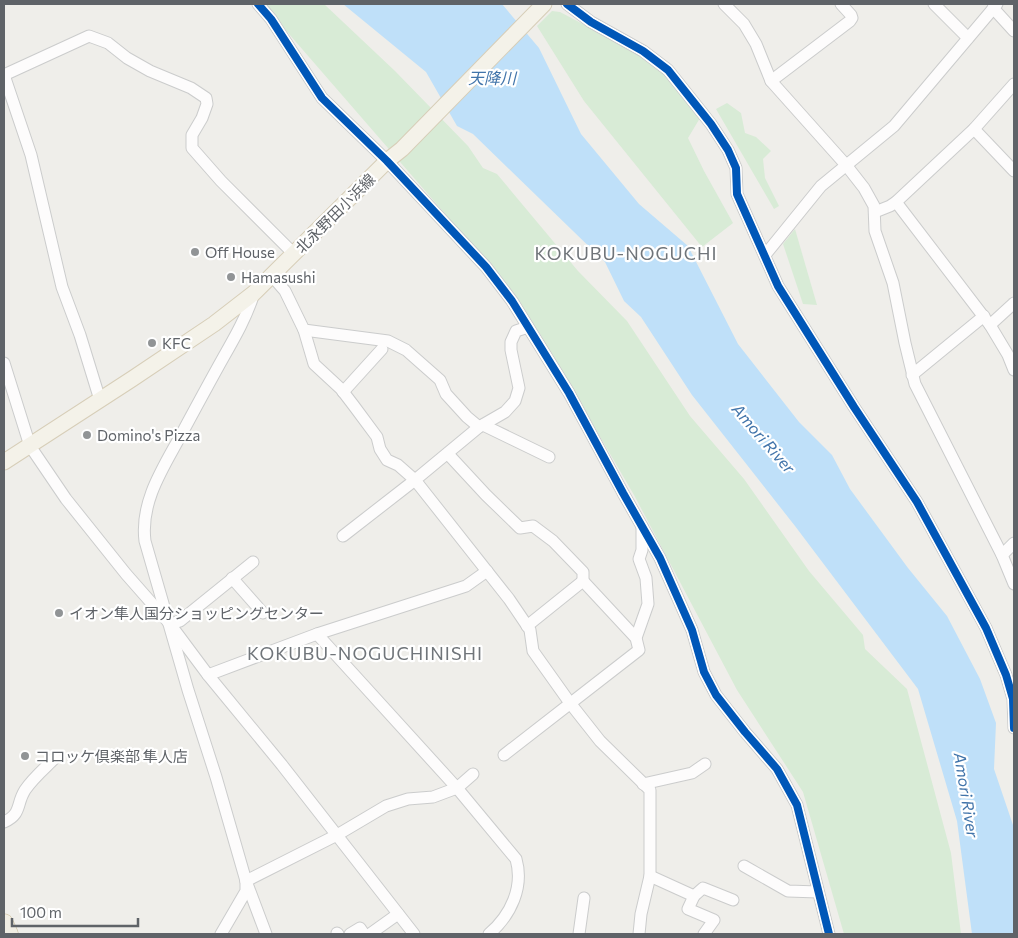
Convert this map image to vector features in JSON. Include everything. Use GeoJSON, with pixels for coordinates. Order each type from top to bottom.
{"type":"FeatureCollection","features":[{"type":"Feature","properties":{"kind":"highway"},"geometry":{"type":"LineString","coordinates":[[4,922],[9,934]]}},
{"type":"Feature","properties":{"kind":"main road","name":"北永野田小浜線"},"geometry":{"type":"LineString","coordinates":[[4,462],[207,328],[254,293],[402,149],[543,6]]}},
{"type":"Feature","properties":{"kind":"street"},"geometry":{"type":"LineString","coordinates":[[258,4],[271,20],[322,98],[387,162],[486,267],[512,301],[569,393],[660,558],[692,630],[704,672],[716,694],[777,769],[797,805],[829,934]]}},
{"type":"Feature","properties":{"kind":"street"},"geometry":{"type":"LineString","coordinates":[[567,4],[590,22],[643,50],[668,70],[683,87],[728,150],[736,168],[737,194],[766,255],[778,286],[854,407],[918,502],[986,628],[1006,675],[1013,699],[1014,728]]}},
{"type":"Feature","properties":{"kind":"street"},"geometry":{"type":"LineString","coordinates":[[724,4],[744,24],[756,44],[771,81],[846,165],[864,188],[874,206],[876,231],[894,283],[915,384],[1002,555],[1014,584]]}},
{"type":"Feature","properties":{"kind":"street"},"geometry":{"type":"LineString","coordinates":[[771,81],[850,21],[851,15],[841,4]]}},
{"type":"Feature","properties":{"kind":"street"},"geometry":{"type":"LineString","coordinates":[[934,4],[968,38]]}},
{"type":"Feature","properties":{"kind":"street"},"geometry":{"type":"LineString","coordinates":[[766,255],[821,186],[894,126],[995,6],[1014,31]]}},
{"type":"Feature","properties":{"kind":"street"},"geometry":{"type":"LineString","coordinates":[[100,400],[80,335],[62,287],[31,155],[4,75],[89,36],[108,43],[127,58],[150,71],[197,91],[206,98],[207,104],[202,118],[192,135],[192,148],[221,181],[294,254]]}},
{"type":"Feature","properties":{"kind":"street"},"geometry":{"type":"LineString","coordinates":[[875,212],[896,202],[974,129],[1014,84]]}},
{"type":"Feature","properties":{"kind":"street"},"geometry":{"type":"LineString","coordinates":[[974,129],[1014,171]]}},
{"type":"Feature","properties":{"kind":"street"},"geometry":{"type":"LineString","coordinates":[[896,202],[987,320],[1008,355],[1014,370]]}},
{"type":"Feature","properties":{"kind":"street"},"geometry":{"type":"LineString","coordinates":[[272,276],[285,292],[304,330],[314,364],[343,392],[377,437],[380,449],[387,460],[398,465],[415,480],[487,571],[530,630],[533,651],[570,703],[600,741],[650,790],[650,876],[641,914],[639,934]]}},
{"type":"Feature","properties":{"kind":"street"},"geometry":{"type":"LineString","coordinates":[[254,293],[249,308],[168,458],[150,496],[145,513],[144,529],[145,541],[188,690],[216,777],[246,881],[266,934]]}},
{"type":"Feature","properties":{"kind":"street"},"geometry":{"type":"LineString","coordinates":[[912,375],[987,320],[1014,303]]}},
{"type":"Feature","properties":{"kind":"street"},"geometry":{"type":"LineString","coordinates":[[343,536],[481,426],[505,412],[516,401],[519,388],[511,358],[511,342],[516,331],[528,327]]}},
{"type":"Feature","properties":{"kind":"street"},"geometry":{"type":"LineString","coordinates":[[304,330],[388,341],[406,350],[440,380],[446,394],[467,417],[481,426],[549,457]]}},
{"type":"Feature","properties":{"kind":"street"},"geometry":{"type":"LineString","coordinates":[[343,392],[382,349]]}},
{"type":"Feature","properties":{"kind":"street"},"geometry":{"type":"LineString","coordinates":[[4,363],[30,446],[66,499],[126,574],[170,624],[208,675],[282,765],[414,934]]}},
{"type":"Feature","properties":{"kind":"street"},"geometry":{"type":"LineString","coordinates":[[448,454],[520,528],[532,526],[552,541],[583,572],[583,581],[636,638],[639,650],[504,755]]}},
{"type":"Feature","properties":{"kind":"street"},"geometry":{"type":"LineString","coordinates":[[636,638],[648,604],[646,578],[639,559],[642,550],[642,525]]}},
{"type":"Feature","properties":{"kind":"street"},"geometry":{"type":"LineString","coordinates":[[1002,555],[1014,543]]}},
{"type":"Feature","properties":{"kind":"street"},"geometry":{"type":"LineString","coordinates":[[170,624],[180,621],[253,562]]}},
{"type":"Feature","properties":{"kind":"street"},"geometry":{"type":"LineString","coordinates":[[208,675],[317,634],[466,586],[487,571]]}},
{"type":"Feature","properties":{"kind":"street"},"geometry":{"type":"LineString","coordinates":[[232,578],[263,614]]}},
{"type":"Feature","properties":{"kind":"street"},"geometry":{"type":"LineString","coordinates":[[527,626],[583,581]]}},
{"type":"Feature","properties":{"kind":"street"},"geometry":{"type":"LineString","coordinates":[[317,634],[457,788],[516,859],[520,871],[519,886],[504,919],[489,934]]}},
{"type":"Feature","properties":{"kind":"street"},"geometry":{"type":"LineString","coordinates":[[4,822],[13,818],[18,811],[24,791],[55,758]]}},
{"type":"Feature","properties":{"kind":"street"},"geometry":{"type":"LineString","coordinates":[[643,784],[692,772],[705,764]]}},
{"type":"Feature","properties":{"kind":"street"},"geometry":{"type":"LineString","coordinates":[[246,881],[337,836],[386,806],[408,799],[433,797],[457,788],[473,774]]}},
{"type":"Feature","properties":{"kind":"street"},"geometry":{"type":"LineString","coordinates":[[744,866],[788,891],[818,892]]}},
{"type":"Feature","properties":{"kind":"street"},"geometry":{"type":"LineString","coordinates":[[650,876],[694,896]]}},
{"type":"Feature","properties":{"kind":"street"},"geometry":{"type":"LineString","coordinates":[[221,934],[246,891],[246,881]]}},
{"type":"Feature","properties":{"kind":"street"},"geometry":{"type":"LineString","coordinates":[[704,934],[714,920],[688,909],[694,896],[703,888],[734,900]]}},
{"type":"Feature","properties":{"kind":"street"},"geometry":{"type":"LineString","coordinates":[[579,934],[584,898]]}},
{"type":"Feature","properties":{"kind":"street"},"geometry":{"type":"LineString","coordinates":[[370,934],[398,914]]}},
{"type":"Feature","properties":{"kind":"street"},"geometry":{"type":"LineString","coordinates":[[350,934],[360,928],[364,934]]}},
{"type":"Feature","properties":{"kind":"green space"},"geometry":{"type":"Polygon","coordinates":[[[263,4],[324,4],[395,71],[468,146],[483,168],[497,174],[578,271],[627,321],[690,416],[744,479],[809,571],[863,635],[865,649],[907,689],[951,853],[961,934],[844,934],[803,792],[737,690],[634,495],[540,334],[473,246],[263,4]]]}},
{"type":"Feature","properties":{"kind":"green space"},"geometry":{"type":"Polygon","coordinates":[[[552,11],[560,12],[636,52],[664,73],[700,118],[688,138],[733,223],[702,247],[584,101],[537,26],[552,11]]]}},
{"type":"Feature","properties":{"kind":"green space"},"geometry":{"type":"Polygon","coordinates":[[[727,103],[741,113],[745,133],[756,137],[771,151],[763,159],[765,178],[779,206],[774,209],[716,109],[727,103]]]}},
{"type":"Feature","properties":{"kind":"green space"},"geometry":{"type":"Polygon","coordinates":[[[795,229],[817,305],[803,304],[783,244],[795,229]]]}},
{"type":"Feature","properties":{"kind":"water","name":"天降川"},"geometry":{"type":"Polygon","coordinates":[[[343,4],[502,4],[539,48],[581,134],[639,204],[688,246],[738,344],[799,422],[832,455],[850,489],[908,568],[947,616],[980,679],[996,723],[994,769],[1014,828],[1014,934],[972,934],[957,821],[918,689],[795,526],[692,395],[641,317],[624,301],[605,262],[473,134],[457,126],[426,72],[343,4]]]}},
{"type":"Feature","properties":{"kind":"cycle path"},"geometry":{"type":"LineString","coordinates":[[258,4],[271,19],[322,98],[387,161],[486,267],[512,301],[569,393],[660,558],[692,630],[704,672],[716,695],[777,769],[797,805],[829,934]]}},
{"type":"Feature","properties":{"kind":"cycle path"},"geometry":{"type":"LineString","coordinates":[[567,4],[591,22],[643,51],[668,70],[711,124],[728,150],[736,168],[737,194],[778,286],[854,407],[917,502],[986,628],[1006,675],[1013,699],[1014,728]]}},
{"type":"Feature","properties":{"kind":"place","name":"Off House"},"geometry":{"type":"Point","coordinates":[195,252]}},
{"type":"Feature","properties":{"kind":"place","name":"Hamasushi"},"geometry":{"type":"Point","coordinates":[231,277]}},
{"type":"Feature","properties":{"kind":"place","name":"KFC"},"geometry":{"type":"Point","coordinates":[152,343]}},
{"type":"Feature","properties":{"kind":"place","name":"Domino's Pizza"},"geometry":{"type":"Point","coordinates":[87,435]}},
{"type":"Feature","properties":{"kind":"place","name":"イオン隼人国分ショッピングセンター"},"geometry":{"type":"Point","coordinates":[59,613]}},
{"type":"Feature","properties":{"kind":"place","name":"コロッケ倶楽部 隼人店"},"geometry":{"type":"Point","coordinates":[25,756]}},
{"type":"Feature","properties":{"kind":"district","name":"KOKUBU-NOGUCHI"},"geometry":{"type":"Point","coordinates":[626,253]}},
{"type":"Feature","properties":{"kind":"district","name":"KOKUBU-NOGUCHINISHI"},"geometry":{"type":"Point","coordinates":[365,653]}},
{"type":"Feature","properties":{"kind":"water label","name":"Amori River"},"geometry":{"type":"Point","coordinates":[764,438]}},
{"type":"Feature","properties":{"kind":"water label","name":"Amori River"},"geometry":{"type":"Point","coordinates":[967,795]}}]}
